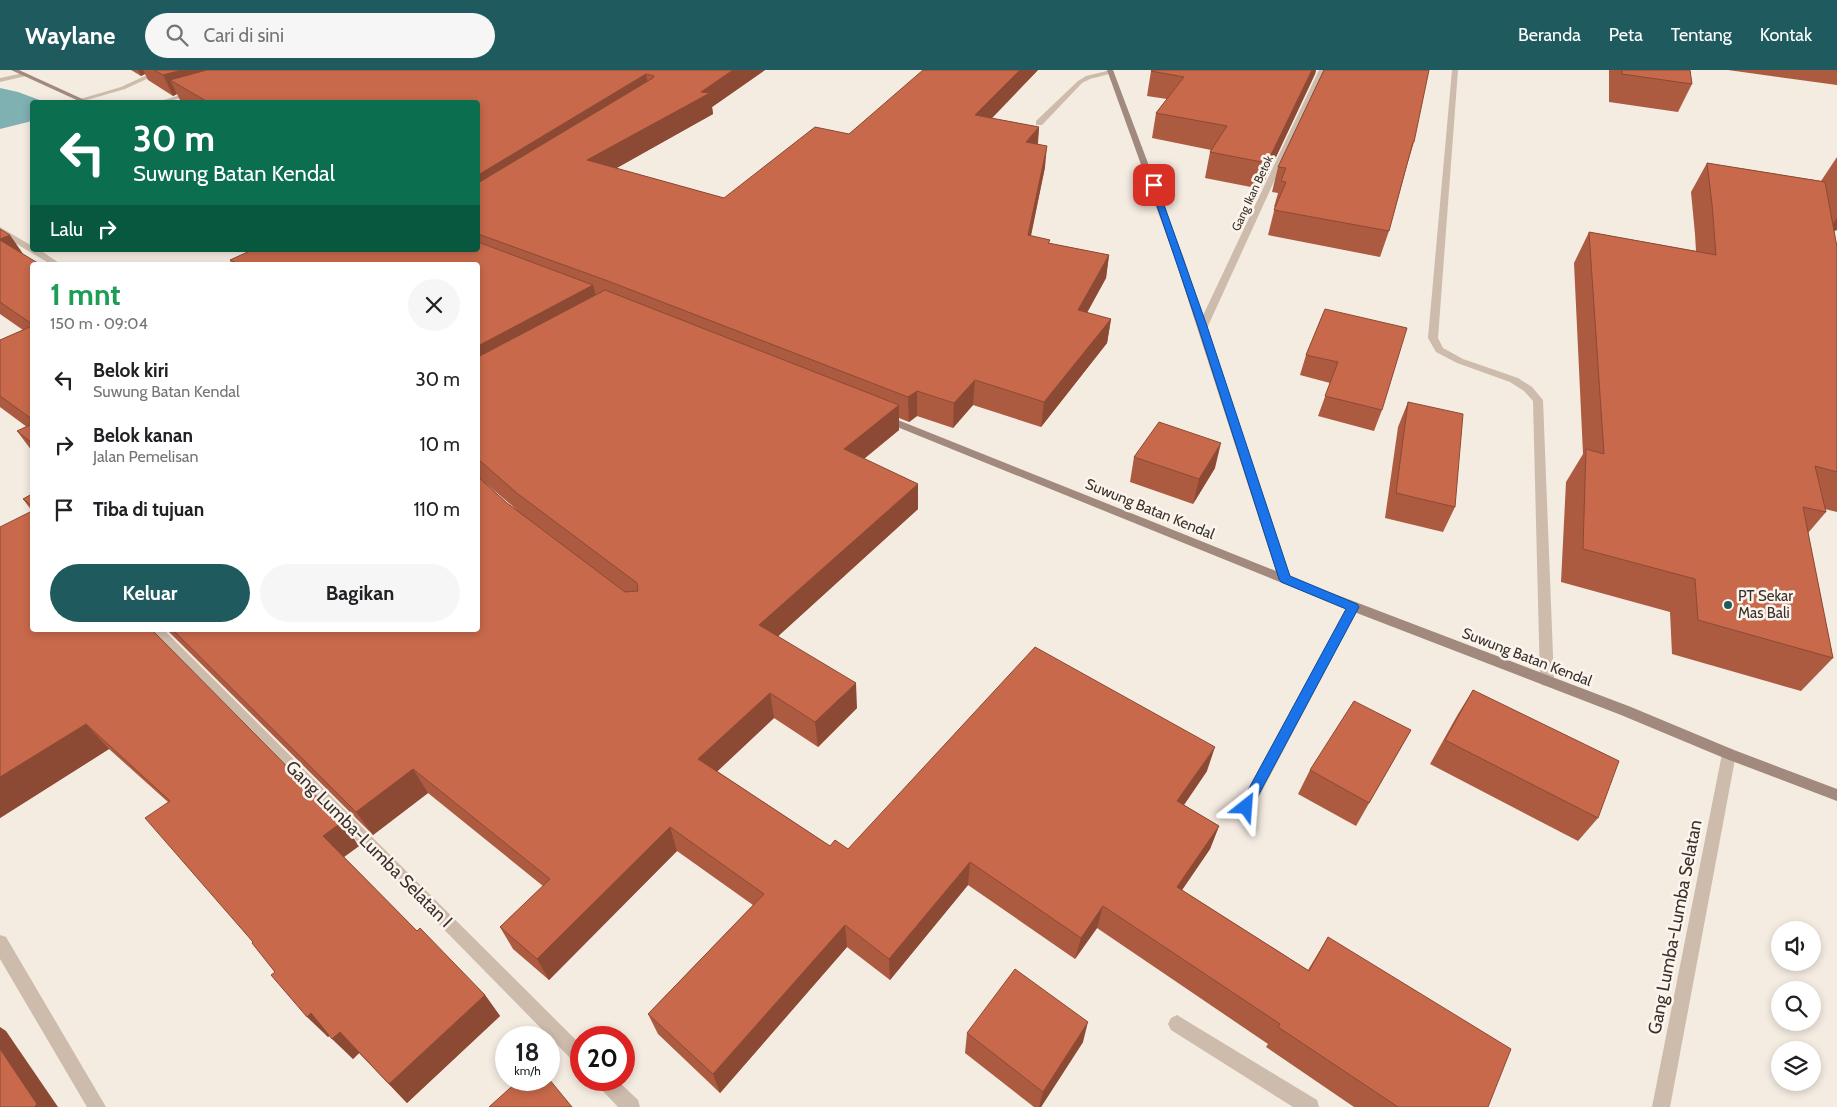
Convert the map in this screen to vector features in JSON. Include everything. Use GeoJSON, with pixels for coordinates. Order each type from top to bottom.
{"type":"FeatureCollection","features":[{"type":"Feature","properties":{"kind":"street"},"geometry":{"type":"LineString","coordinates":[[14,70],[81,100]]}},
{"type":"Feature","properties":{"kind":"street"},"geometry":{"type":"LineString","coordinates":[[86,100],[123,88],[163,70]]}},
{"type":"Feature","properties":{"kind":"street","name":"Gang Ikan Betok"},"geometry":{"type":"LineString","coordinates":[[1203,326],[1322,70]]}},
{"type":"Feature","properties":{"kind":"street"},"geometry":{"type":"LineString","coordinates":[[1455,70],[1434,338],[1439,350],[1460,361],[1514,380],[1528,389],[1538,400],[1547,680]]}},
{"type":"Feature","properties":{"kind":"street"},"geometry":{"type":"LineString","coordinates":[[1039,123],[1080,82],[1110,71],[1135,132],[1203,326],[1285,579]]}},
{"type":"Feature","properties":{"kind":"street"},"geometry":{"type":"LineString","coordinates":[[0,80],[24,75]]}},
{"type":"Feature","properties":{"kind":"street"},"geometry":{"type":"LineString","coordinates":[[168,100],[206,90]]}},
{"type":"Feature","properties":{"kind":"street"},"geometry":{"type":"LineString","coordinates":[[0,230],[30,247]]}},
{"type":"Feature","properties":{"kind":"street"},"geometry":{"type":"LineString","coordinates":[[38,252],[53,262]]}},
{"type":"Feature","properties":{"kind":"street","name":"Suwung Batan Kendal"},"geometry":{"type":"LineString","coordinates":[[869,412],[1353,607],[1547,680],[1729,754],[1837,795]]}},
{"type":"Feature","properties":{"kind":"street"},"geometry":{"type":"LineString","coordinates":[[1246,807],[1353,607]]}},
{"type":"Feature","properties":{"kind":"street","name":"Gang Lumba-Lumba Selatan I"},"geometry":{"type":"LineString","coordinates":[[158,632],[570,1046]]}},
{"type":"Feature","properties":{"kind":"street","name":"Gang Lumba-Lumba Selatan"},"geometry":{"type":"LineString","coordinates":[[1661,1107],[1729,754]]}},
{"type":"Feature","properties":{"kind":"street"},"geometry":{"type":"LineString","coordinates":[[0,943],[97,1107]]}},
{"type":"Feature","properties":{"kind":"street"},"geometry":{"type":"LineString","coordinates":[[1177,1024],[1310,1107]]}},
{"type":"Feature","properties":{"kind":"street"},"geometry":{"type":"LineString","coordinates":[[615,1091],[631,1107]]}},
{"type":"Feature","properties":{"kind":"water"},"geometry":{"type":"Polygon","coordinates":[[[0,88],[40,100],[30,100],[30,122],[0,129],[0,88]]]}},
{"type":"Feature","properties":{"kind":"building"},"geometry":{"type":"Polygon","coordinates":[[[154,70],[182,70],[163,75],[154,70]]]}},
{"type":"Feature","properties":{"kind":"building"},"geometry":{"type":"Polygon","coordinates":[[[207,70],[733,70],[701,92],[710,93],[587,160],[724,198],[815,127],[849,134],[923,70],[1020,70],[975,115],[1039,127],[1026,142],[1047,146],[1028,235],[1050,240],[1048,243],[1109,255],[1078,310],[1111,319],[1044,402],[975,380],[954,403],[917,391],[908,397],[608,281],[480,235],[480,182],[654,76],[646,74],[480,174],[480,100],[205,100],[170,80],[207,70]]]}},
{"type":"Feature","properties":{"kind":"building"},"geometry":{"type":"Polygon","coordinates":[[[1152,70],[1312,70],[1267,163],[1210,152],[1227,126],[1156,113],[1184,77],[1152,70]]]}},
{"type":"Feature","properties":{"kind":"building"},"geometry":{"type":"Polygon","coordinates":[[[1324,70],[1429,70],[1414,142],[1389,231],[1274,210],[1286,182],[1281,181],[1286,168],[1278,167],[1324,70]]]}},
{"type":"Feature","properties":{"kind":"building"},"geometry":{"type":"Polygon","coordinates":[[[1622,70],[1690,70],[1692,84],[1622,74],[1622,70]]]}},
{"type":"Feature","properties":{"kind":"building"},"geometry":{"type":"Polygon","coordinates":[[[1707,163],[1825,182],[1837,247],[1837,472],[1815,466],[1826,512],[1803,507],[1833,658],[1698,620],[1695,579],[1583,549],[1586,449],[1604,454],[1589,232],[1716,255],[1707,163]]]}},
{"type":"Feature","properties":{"kind":"building"},"geometry":{"type":"Polygon","coordinates":[[[0,229],[10,235],[0,239],[0,229]]]}},
{"type":"Feature","properties":{"kind":"building"},"geometry":{"type":"Polygon","coordinates":[[[0,240],[36,262],[30,262],[30,323],[0,302],[0,240]]]}},
{"type":"Feature","properties":{"kind":"building"},"geometry":{"type":"Polygon","coordinates":[[[480,243],[593,285],[480,345],[480,262],[234,262],[230,260],[248,252],[480,252],[480,243]]]}},
{"type":"Feature","properties":{"kind":"building"},"geometry":{"type":"Polygon","coordinates":[[[605,290],[899,405],[844,449],[918,484],[759,625],[856,683],[815,722],[770,693],[698,759],[830,846],[835,840],[848,849],[1035,647],[1215,747],[1177,801],[1219,826],[1177,887],[1309,971],[1328,937],[1511,1049],[1488,1107],[1398,1107],[1278,1027],[1280,1024],[1103,906],[1081,938],[970,862],[889,959],[845,925],[713,1074],[648,1014],[764,894],[670,827],[537,959],[500,927],[550,879],[413,769],[356,812],[175,632],[480,632],[480,479],[507,503],[625,592],[638,591],[637,583],[518,494],[480,461],[480,356],[605,290]]]}},
{"type":"Feature","properties":{"kind":"building"},"geometry":{"type":"Polygon","coordinates":[[[1325,309],[1407,328],[1382,410],[1325,396],[1338,362],[1306,355],[1325,309]]]}},
{"type":"Feature","properties":{"kind":"building"},"geometry":{"type":"Polygon","coordinates":[[[30,327],[30,418],[0,396],[0,340],[30,327]]]}},
{"type":"Feature","properties":{"kind":"building"},"geometry":{"type":"Polygon","coordinates":[[[1408,402],[1463,414],[1455,507],[1396,493],[1408,402]]]}},
{"type":"Feature","properties":{"kind":"building"},"geometry":{"type":"Polygon","coordinates":[[[1159,422],[1221,443],[1199,479],[1134,457],[1159,422]]]}},
{"type":"Feature","properties":{"kind":"building"},"geometry":{"type":"Polygon","coordinates":[[[30,425],[30,441],[17,431],[30,425]]]}},
{"type":"Feature","properties":{"kind":"building"},"geometry":{"type":"Polygon","coordinates":[[[30,495],[30,504],[23,499],[30,495]]]}},
{"type":"Feature","properties":{"kind":"building"},"geometry":{"type":"Polygon","coordinates":[[[30,512],[30,632],[154,632],[342,822],[323,836],[417,931],[420,928],[485,995],[389,1084],[340,1032],[332,1039],[311,1013],[307,1017],[271,975],[275,972],[253,942],[145,818],[170,801],[86,724],[0,777],[0,527],[30,512]]]}},
{"type":"Feature","properties":{"kind":"building"},"geometry":{"type":"Polygon","coordinates":[[[1473,690],[1619,761],[1598,818],[1445,740],[1473,690]]]}},
{"type":"Feature","properties":{"kind":"building"},"geometry":{"type":"Polygon","coordinates":[[[1354,701],[1411,730],[1369,803],[1310,770],[1354,701]]]}},
{"type":"Feature","properties":{"kind":"building"},"geometry":{"type":"Polygon","coordinates":[[[1015,969],[1088,1022],[1043,1092],[967,1033],[1015,969]]]}},
{"type":"Feature","properties":{"kind":"building"},"geometry":{"type":"Polygon","coordinates":[[[0,1049],[37,1104],[36,1107],[0,1107],[0,1049]]]}},
{"type":"Feature","properties":{"kind":"building"},"geometry":{"type":"Polygon","coordinates":[[[507,1091],[559,1091],[572,1107],[489,1107],[507,1091]]]}},
{"type":"Feature","properties":{"kind":"place","name":"PT Sekar Mas Bali"},"geometry":{"type":"Point","coordinates":[1728,605]}},
{"type":"Feature","properties":{"kind":"route"},"geometry":{"type":"LineString","coordinates":[[1154,185],[1203,326],[1285,579],[1353,607],[1246,807]]}}]}
